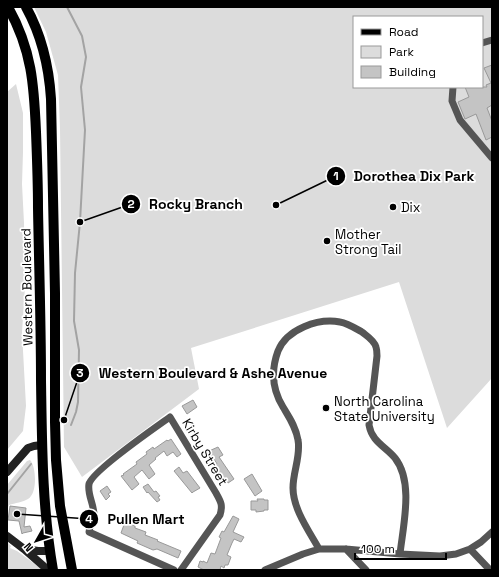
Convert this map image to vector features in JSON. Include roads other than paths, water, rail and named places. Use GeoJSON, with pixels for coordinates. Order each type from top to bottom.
{"type":"FeatureCollection","features":[{"type":"Feature","properties":{"kind":"main road","name":"Western Boulevard"},"geometry":{"type":"LineString","coordinates":[[8,7],[25,46],[31,71],[35,101],[38,176],[42,446],[44,496],[53,570]]}},
{"type":"Feature","properties":{"kind":"main road","name":"Western Boulevard"},"geometry":{"type":"LineString","coordinates":[[26,7],[39,35],[44,52],[49,77],[51,99],[56,445],[60,506],[71,570]]}},
{"type":"Feature","properties":{"kind":"main road"},"geometry":{"type":"LineString","coordinates":[[42,446],[56,445]]}},
{"type":"Feature","properties":{"kind":"main road"},"geometry":{"type":"LineString","coordinates":[[50,551],[55,551],[61,554],[71,570]]}},
{"type":"Feature","properties":{"kind":"street"},"geometry":{"type":"LineString","coordinates":[[453,88],[452,101],[460,120],[492,158]]}},
{"type":"Feature","properties":{"kind":"street"},"geometry":{"type":"LineString","coordinates":[[319,549],[300,515],[294,495],[293,487],[298,455],[298,440],[294,425],[277,397],[274,388],[273,372],[278,351],[286,339],[309,324],[333,321],[341,322],[357,329],[374,342],[376,347],[377,356],[369,425],[373,438],[396,459],[405,479],[407,494],[400,554]]}},
{"type":"Feature","properties":{"kind":"street","name":"Kirby Street"},"geometry":{"type":"LineString","coordinates":[[174,570],[89,532],[90,526],[94,520],[89,490],[91,479],[108,463],[170,417],[216,493],[222,509],[220,515],[181,570]]}},
{"type":"Feature","properties":{"kind":"street"},"geometry":{"type":"LineString","coordinates":[[7,472],[28,448],[32,446],[42,446]]}},
{"type":"Feature","properties":{"kind":"street"},"geometry":{"type":"LineString","coordinates":[[265,570],[319,549],[400,554],[456,554],[470,549],[492,532]]}},
{"type":"Feature","properties":{"kind":"street"},"geometry":{"type":"LineString","coordinates":[[7,536],[48,570]]}},
{"type":"Feature","properties":{"kind":"street"},"geometry":{"type":"LineString","coordinates":[[24,549],[50,551]]}},
{"type":"Feature","properties":{"kind":"street"},"geometry":{"type":"LineString","coordinates":[[470,549],[490,570]]}},
{"type":"Feature","properties":{"kind":"street"},"geometry":{"type":"LineString","coordinates":[[346,550],[366,570]]}},
{"type":"Feature","properties":{"kind":"waterway"},"geometry":{"type":"LineString","coordinates":[[67,7],[82,36],[86,57],[81,87],[85,130],[80,222],[75,273],[74,321],[79,350],[78,402],[71,425]]}},
{"type":"Feature","properties":{"kind":"waterway"},"geometry":{"type":"LineString","coordinates":[[7,494],[31,464]]}},
{"type":"Feature","properties":{"kind":"place","name":"Dorothea Dix Park"},"geometry":{"type":"Point","coordinates":[276,205]}},
{"type":"Feature","properties":{"kind":"place","name":"Dix"},"geometry":{"type":"Point","coordinates":[393,207]}},
{"type":"Feature","properties":{"kind":"place","name":"Rocky Branch"},"geometry":{"type":"Point","coordinates":[80,222]}},
{"type":"Feature","properties":{"kind":"place","name":"Mother Strong Tail"},"geometry":{"type":"Point","coordinates":[327,241]}},
{"type":"Feature","properties":{"kind":"place","name":"North Carolina State University"},"geometry":{"type":"Point","coordinates":[326,408]}},
{"type":"Feature","properties":{"kind":"place","name":"Western Boulevard & Ashe Avenue"},"geometry":{"type":"Point","coordinates":[64,420]}},
{"type":"Feature","properties":{"kind":"place","name":"Pullen Mart"},"geometry":{"type":"Point","coordinates":[17,514]}}]}
